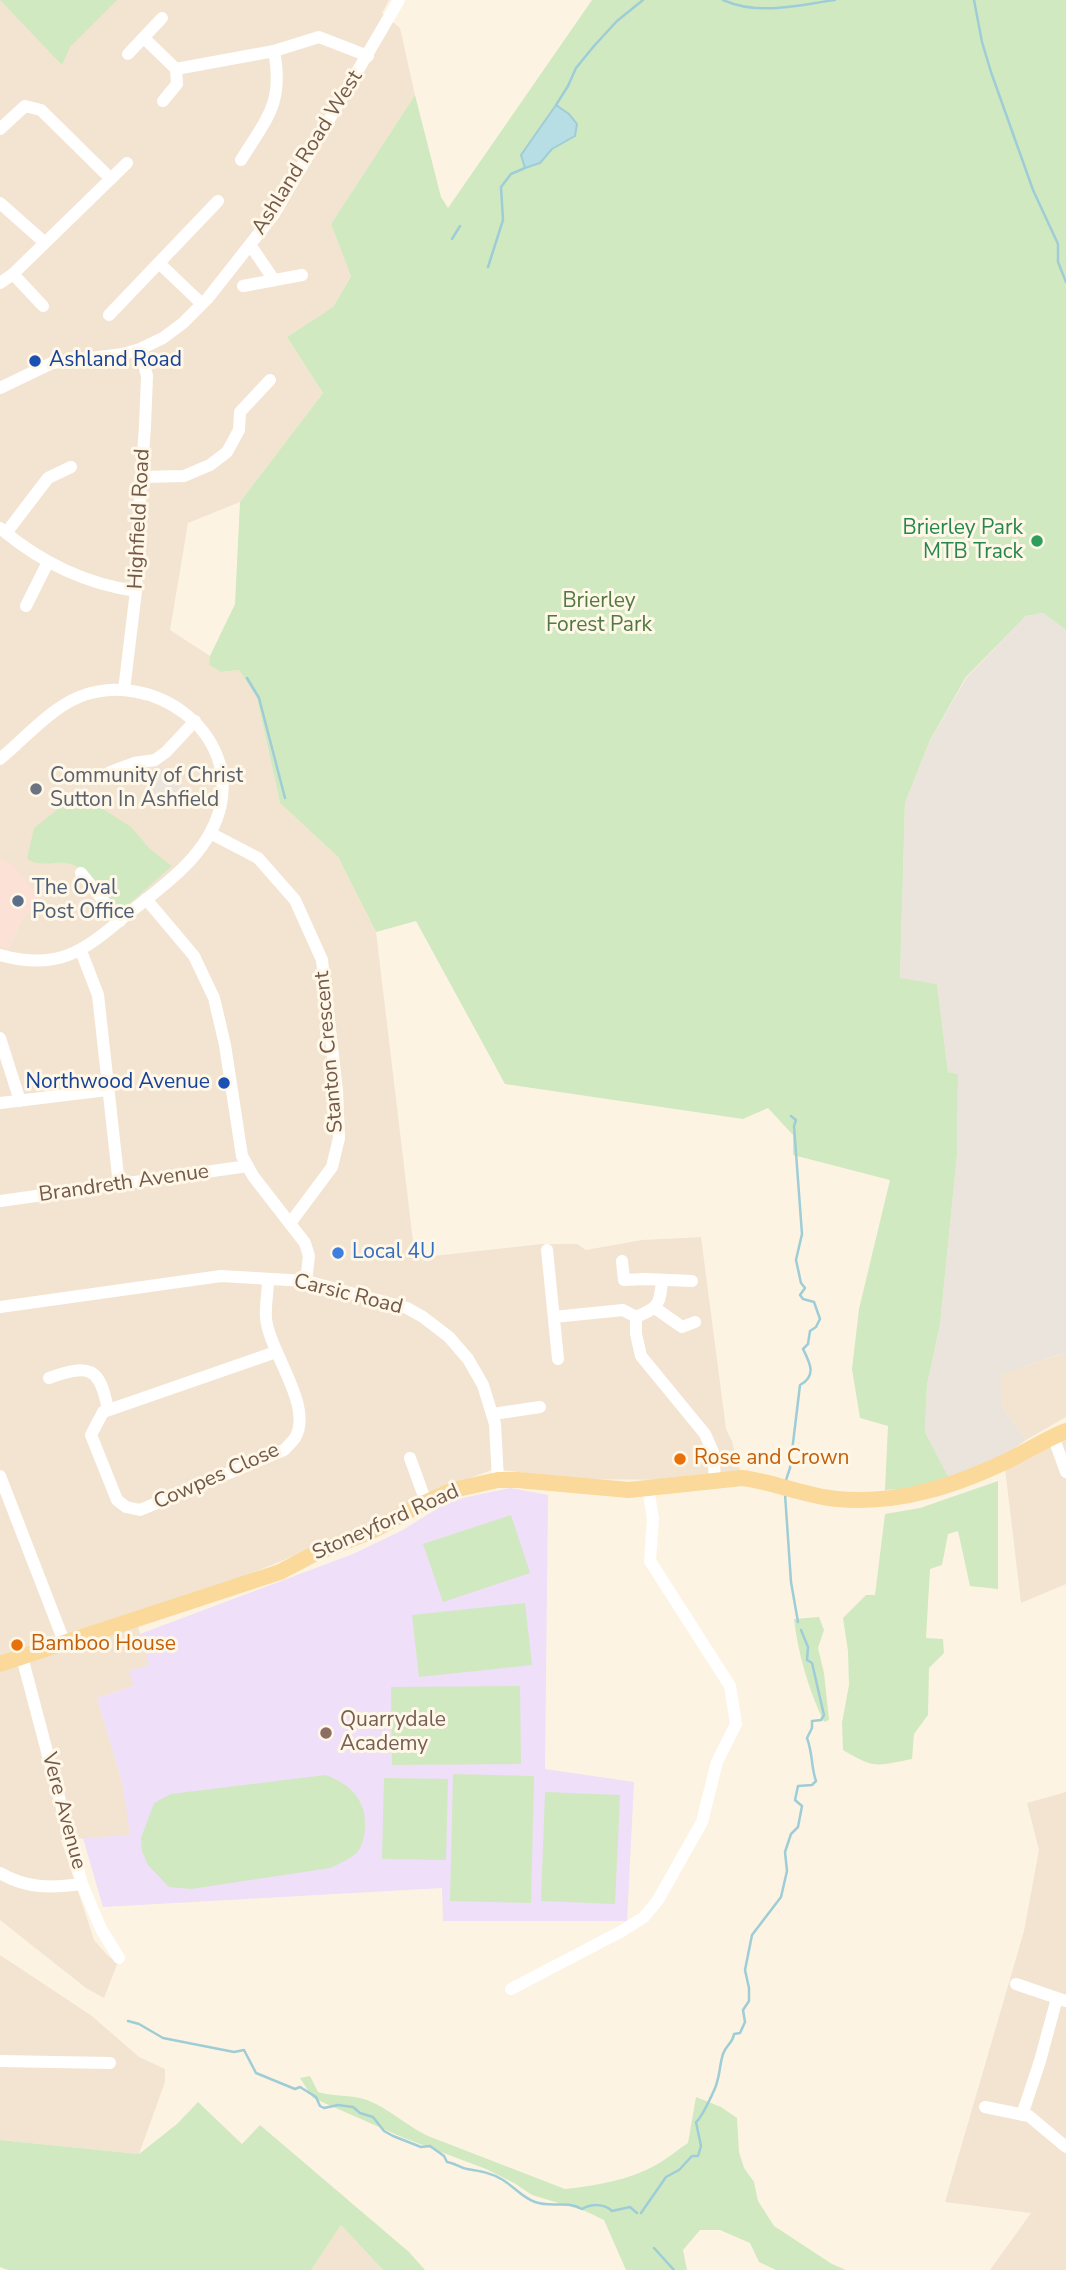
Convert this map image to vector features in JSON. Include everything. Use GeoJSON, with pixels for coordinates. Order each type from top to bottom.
{"type":"FeatureCollection","features":[{"type":"Feature","properties":{"kind":"main road","name":"Stoneyford Road"},"geometry":{"type":"LineString","coordinates":[[0,1664],[280,1572],[316,1553],[372,1531],[453,1490],[498,1480],[600,1489],[648,1488],[742,1478],[838,1499],[904,1497],[939,1488],[995,1466],[1059,1434]]}},
{"type":"Feature","properties":{"kind":"street","name":"Ashland Road West"},"geometry":{"type":"LineString","coordinates":[[140,349],[163,338],[202,304],[251,246],[295,183],[400,0]]}},
{"type":"Feature","properties":{"kind":"street"},"geometry":{"type":"LineString","coordinates":[[128,54],[162,18]]}},
{"type":"Feature","properties":{"kind":"street"},"geometry":{"type":"LineString","coordinates":[[176,69],[274,51],[318,37],[368,56]]}},
{"type":"Feature","properties":{"kind":"street"},"geometry":{"type":"LineString","coordinates":[[144,38],[176,69],[177,84],[163,101]]}},
{"type":"Feature","properties":{"kind":"street"},"geometry":{"type":"LineString","coordinates":[[241,160],[271,111],[278,94],[274,51]]}},
{"type":"Feature","properties":{"kind":"street"},"geometry":{"type":"LineString","coordinates":[[2,123],[24,106],[41,110],[111,178]]}},
{"type":"Feature","properties":{"kind":"street"},"geometry":{"type":"LineString","coordinates":[[0,283],[13,274],[127,163]]}},
{"type":"Feature","properties":{"kind":"street"},"geometry":{"type":"LineString","coordinates":[[109,315],[218,201]]}},
{"type":"Feature","properties":{"kind":"street"},"geometry":{"type":"LineString","coordinates":[[0,203],[44,242]]}},
{"type":"Feature","properties":{"kind":"street"},"geometry":{"type":"LineString","coordinates":[[251,246],[274,280]]}},
{"type":"Feature","properties":{"kind":"street"},"geometry":{"type":"LineString","coordinates":[[159,263],[202,304]]}},
{"type":"Feature","properties":{"kind":"street"},"geometry":{"type":"LineString","coordinates":[[13,274],[43,306]]}},
{"type":"Feature","properties":{"kind":"street"},"geometry":{"type":"LineString","coordinates":[[243,286],[302,275]]}},
{"type":"Feature","properties":{"kind":"street"},"geometry":{"type":"LineString","coordinates":[[0,388],[52,363],[122,354],[140,349]]}},
{"type":"Feature","properties":{"kind":"street","name":"Highfield Road"},"geometry":{"type":"LineString","coordinates":[[124,690],[136,591],[147,376],[140,349]]}},
{"type":"Feature","properties":{"kind":"street"},"geometry":{"type":"LineString","coordinates":[[142,477],[184,477],[210,465],[227,452],[239,430],[240,412],[270,380]]}},
{"type":"Feature","properties":{"kind":"street"},"geometry":{"type":"LineString","coordinates":[[71,467],[48,478],[3,531],[48,562],[108,587],[136,591]]}},
{"type":"Feature","properties":{"kind":"street"},"geometry":{"type":"LineString","coordinates":[[26,606],[48,562]]}},
{"type":"Feature","properties":{"kind":"street"},"geometry":{"type":"LineString","coordinates":[[0,955],[19,960],[65,957],[81,951],[120,921],[185,866],[210,832],[219,812],[222,782],[213,750],[195,721],[178,707],[158,697],[124,690],[91,693],[77,698],[2,753]]}},
{"type":"Feature","properties":{"kind":"street"},"geometry":{"type":"LineString","coordinates":[[110,772],[134,763],[155,760],[195,721]]}},
{"type":"Feature","properties":{"kind":"street","name":"Stanton Crescent"},"geometry":{"type":"LineString","coordinates":[[210,832],[258,858],[295,900],[322,960],[337,1091],[339,1138],[332,1167],[318,1190],[291,1222]]}},
{"type":"Feature","properties":{"kind":"street"},"geometry":{"type":"LineString","coordinates":[[81,873],[120,921]]}},
{"type":"Feature","properties":{"kind":"street"},"geometry":{"type":"LineString","coordinates":[[146,900],[194,957],[214,998],[225,1045],[242,1156],[253,1176],[305,1243],[309,1256],[306,1281]]}},
{"type":"Feature","properties":{"kind":"street"},"geometry":{"type":"LineString","coordinates":[[81,951],[97,995],[119,1185]]}},
{"type":"Feature","properties":{"kind":"street"},"geometry":{"type":"LineString","coordinates":[[0,1038],[20,1101]]}},
{"type":"Feature","properties":{"kind":"street"},"geometry":{"type":"LineString","coordinates":[[0,1103],[107,1090]]}},
{"type":"Feature","properties":{"kind":"street","name":"Brandreth Avenue"},"geometry":{"type":"LineString","coordinates":[[0,1201],[248,1166]]}},
{"type":"Feature","properties":{"kind":"street"},"geometry":{"type":"LineString","coordinates":[[547,1250],[558,1359]]}},
{"type":"Feature","properties":{"kind":"street"},"geometry":{"type":"LineString","coordinates":[[622,1261],[625,1280],[692,1281]]}},
{"type":"Feature","properties":{"kind":"street","name":"Carsic Road"},"geometry":{"type":"LineString","coordinates":[[0,1307],[221,1276],[306,1281],[407,1308],[437,1326],[460,1348],[475,1370],[493,1414],[498,1480]]}},
{"type":"Feature","properties":{"kind":"street","name":"Cowpes Close"},"geometry":{"type":"LineString","coordinates":[[108,1410],[103,1412],[91,1435],[117,1500],[126,1507],[140,1510],[284,1450],[296,1437],[299,1404],[276,1352],[266,1318],[268,1279]]}},
{"type":"Feature","properties":{"kind":"street"},"geometry":{"type":"LineString","coordinates":[[636,1317],[656,1308],[660,1302],[662,1280]]}},
{"type":"Feature","properties":{"kind":"street"},"geometry":{"type":"LineString","coordinates":[[536,1285],[551,1283]]}},
{"type":"Feature","properties":{"kind":"street"},"geometry":{"type":"LineString","coordinates":[[656,1308],[682,1327],[695,1322]]}},
{"type":"Feature","properties":{"kind":"street"},"geometry":{"type":"LineString","coordinates":[[554,1317],[623,1310],[636,1317]]}},
{"type":"Feature","properties":{"kind":"street"},"geometry":{"type":"LineString","coordinates":[[636,1317],[636,1334],[641,1356],[710,1443],[715,1479]]}},
{"type":"Feature","properties":{"kind":"street"},"geometry":{"type":"LineString","coordinates":[[49,1378],[74,1369],[85,1369],[100,1381],[108,1410],[276,1352]]}},
{"type":"Feature","properties":{"kind":"street"},"geometry":{"type":"LineString","coordinates":[[493,1414],[540,1408]]}},
{"type":"Feature","properties":{"kind":"street"},"geometry":{"type":"LineString","coordinates":[[1059,1434],[1066,1472]]}},
{"type":"Feature","properties":{"kind":"street"},"geometry":{"type":"LineString","coordinates":[[410,1458],[426,1502]]}},
{"type":"Feature","properties":{"kind":"street"},"geometry":{"type":"LineString","coordinates":[[0,1476],[65,1644]]}},
{"type":"Feature","properties":{"kind":"street"},"geometry":{"type":"LineString","coordinates":[[511,1989],[644,1917],[658,1900],[702,1822],[717,1762],[736,1724],[730,1686],[650,1561],[653,1519],[648,1488]]}},
{"type":"Feature","properties":{"kind":"street","name":"Vere Avenue"},"geometry":{"type":"LineString","coordinates":[[22,1657],[82,1884],[101,1928],[119,1958]]}},
{"type":"Feature","properties":{"kind":"street"},"geometry":{"type":"LineString","coordinates":[[0,1873],[12,1881],[49,1888],[82,1884]]}},
{"type":"Feature","properties":{"kind":"street"},"geometry":{"type":"LineString","coordinates":[[1016,1984],[1062,1999],[1022,2115]]}},
{"type":"Feature","properties":{"kind":"street"},"geometry":{"type":"LineString","coordinates":[[0,2061],[110,2063]]}},
{"type":"Feature","properties":{"kind":"street"},"geometry":{"type":"LineString","coordinates":[[985,2107],[1029,2116],[1066,2147]]}},
{"type":"Feature","properties":{"kind":"shaded area"},"geometry":{"type":"Polygon","coordinates":[[[0,0],[389,0],[382,13],[400,28],[415,95],[331,224],[351,275],[333,307],[287,337],[323,393],[240,502],[188,523],[170,630],[210,656],[209,665],[221,672],[239,670],[257,698],[280,803],[338,857],[376,932],[415,1258],[542,1244],[577,1244],[586,1250],[642,1240],[701,1237],[726,1429],[740,1472],[678,1480],[574,1479],[494,1469],[413,1500],[370,1525],[135,1617],[150,1665],[133,1686],[97,1698],[122,1782],[131,1835],[61,1840],[94,1940],[109,1957],[118,1962],[104,1998],[86,1988],[0,1920],[0,0]]]}},
{"type":"Feature","properties":{"kind":"shaded area"},"geometry":{"type":"Polygon","coordinates":[[[1043,613],[1066,630],[1066,1359],[1063,1353],[1000,1375],[1003,1408],[1026,1440],[1004,1456],[950,1480],[925,1432],[927,1385],[940,1325],[957,1155],[958,1074],[948,1072],[937,984],[900,979],[905,803],[930,740],[967,677],[1026,616],[1043,613]]]}},
{"type":"Feature","properties":{"kind":"shaded area"},"geometry":{"type":"Polygon","coordinates":[[[159,765],[184,785],[168,804],[143,783],[159,765]]]}},
{"type":"Feature","properties":{"kind":"shaded area"},"geometry":{"type":"Polygon","coordinates":[[[0,859],[13,865],[43,902],[24,917],[9,949],[0,946],[0,859]]]}},
{"type":"Feature","properties":{"kind":"shaded area"},"geometry":{"type":"Polygon","coordinates":[[[1064,1353],[1066,1417],[1026,1440],[1003,1408],[999,1375],[1064,1353]]]}},
{"type":"Feature","properties":{"kind":"shaded area"},"geometry":{"type":"Polygon","coordinates":[[[1066,1434],[1066,1584],[1021,1603],[1005,1468],[1066,1434]]]}},
{"type":"Feature","properties":{"kind":"shaded area","name":"Quarrydale Academy"},"geometry":{"type":"Polygon","coordinates":[[[510,1488],[548,1495],[545,1769],[634,1782],[627,1921],[443,1921],[442,1888],[103,1907],[83,1838],[130,1835],[122,1782],[97,1698],[133,1686],[129,1671],[149,1665],[140,1634],[353,1554],[401,1531],[440,1507],[439,1503],[510,1488]]]}},
{"type":"Feature","properties":{"kind":"shaded area"},"geometry":{"type":"Polygon","coordinates":[[[1066,1792],[1066,2270],[990,2270],[1031,2213],[945,2202],[1024,1931],[1039,1850],[1027,1803],[1066,1792]]]}},
{"type":"Feature","properties":{"kind":"shaded area"},"geometry":{"type":"Polygon","coordinates":[[[0,1955],[92,2016],[139,2057],[165,2069],[165,2082],[139,2154],[0,2140],[0,1955]]]}},
{"type":"Feature","properties":{"kind":"shaded area"},"geometry":{"type":"Polygon","coordinates":[[[341,2225],[383,2270],[311,2270],[341,2225]]]}},
{"type":"Feature","properties":{"kind":"green space"},"geometry":{"type":"Polygon","coordinates":[[[0,0],[117,0],[70,47],[62,65],[0,0]]]}},
{"type":"Feature","properties":{"kind":"green space","name":"Brierley Forest Park"},"geometry":{"type":"Polygon","coordinates":[[[592,0],[1066,0],[1066,630],[1043,613],[1026,616],[966,677],[930,740],[905,803],[900,978],[937,984],[948,1072],[958,1074],[957,1155],[940,1325],[927,1385],[925,1432],[950,1480],[915,1488],[885,1490],[888,1426],[860,1418],[852,1369],[859,1309],[890,1180],[793,1155],[793,1135],[768,1108],[743,1119],[505,1084],[416,921],[376,932],[338,857],[280,803],[257,698],[239,670],[221,672],[209,665],[210,656],[235,604],[240,502],[323,393],[287,337],[333,307],[351,276],[331,224],[415,95],[441,197],[448,208],[592,0]]]}},
{"type":"Feature","properties":{"kind":"green space"},"geometry":{"type":"Polygon","coordinates":[[[77,794],[93,794],[103,809],[131,827],[151,850],[172,866],[121,911],[117,911],[95,882],[81,869],[65,863],[41,864],[27,859],[34,828],[77,794]]]}},
{"type":"Feature","properties":{"kind":"green space"},"geometry":{"type":"Polygon","coordinates":[[[998,1481],[998,1589],[970,1586],[958,1531],[948,1534],[942,1565],[930,1569],[926,1638],[943,1639],[944,1653],[929,1668],[928,1715],[914,1734],[912,1759],[876,1764],[843,1750],[842,1723],[849,1685],[843,1618],[866,1595],[875,1595],[885,1514],[920,1508],[998,1481]]]}},
{"type":"Feature","properties":{"kind":"green space"},"geometry":{"type":"Polygon","coordinates":[[[511,1515],[530,1573],[443,1602],[423,1544],[511,1515]]]}},
{"type":"Feature","properties":{"kind":"green space"},"geometry":{"type":"Polygon","coordinates":[[[525,1603],[532,1665],[419,1677],[412,1615],[525,1603]]]}},
{"type":"Feature","properties":{"kind":"green space"},"geometry":{"type":"Polygon","coordinates":[[[819,1617],[824,1630],[818,1648],[824,1673],[829,1720],[824,1722],[805,1672],[794,1619],[819,1617]]]}},
{"type":"Feature","properties":{"kind":"green space"},"geometry":{"type":"Polygon","coordinates":[[[520,1686],[521,1764],[392,1765],[391,1687],[520,1686]]]}},
{"type":"Feature","properties":{"kind":"green space"},"geometry":{"type":"Polygon","coordinates":[[[453,1774],[534,1776],[531,1903],[450,1901],[453,1774]]]}},
{"type":"Feature","properties":{"kind":"green space"},"geometry":{"type":"Polygon","coordinates":[[[326,1775],[356,1795],[365,1819],[359,1850],[342,1862],[330,1868],[191,1889],[169,1887],[148,1865],[142,1851],[141,1838],[154,1803],[171,1794],[326,1775]]]}},
{"type":"Feature","properties":{"kind":"green space"},"geometry":{"type":"Polygon","coordinates":[[[384,1778],[448,1779],[446,1860],[382,1859],[384,1778]]]}},
{"type":"Feature","properties":{"kind":"green space"},"geometry":{"type":"Polygon","coordinates":[[[545,1792],[620,1795],[615,1904],[541,1901],[545,1792]]]}},
{"type":"Feature","properties":{"kind":"green space"},"geometry":{"type":"Polygon","coordinates":[[[310,2076],[318,2092],[367,2100],[428,2136],[565,2189],[600,2184],[646,2170],[688,2143],[696,2097],[721,2107],[737,2118],[739,2152],[744,2168],[754,2182],[758,2201],[774,2226],[832,2264],[846,2270],[776,2270],[759,2262],[750,2243],[720,2230],[700,2230],[683,2250],[687,2270],[626,2270],[604,2220],[585,2211],[532,2195],[486,2169],[404,2138],[313,2098],[300,2078],[310,2076]]]}},
{"type":"Feature","properties":{"kind":"green space"},"geometry":{"type":"Polygon","coordinates":[[[198,2102],[242,2144],[260,2125],[409,2252],[425,2270],[383,2270],[341,2225],[311,2270],[8,2270],[0,2267],[0,2140],[139,2154],[177,2124],[198,2102]]]}},
{"type":"Feature","properties":{"kind":"water"},"geometry":{"type":"Polygon","coordinates":[[[556,105],[577,124],[575,136],[552,149],[540,163],[525,168],[521,155],[556,105]]]}},
{"type":"Feature","properties":{"kind":"waterway"},"geometry":{"type":"LineString","coordinates":[[556,105],[576,68],[594,46],[617,21],[643,0]]}},
{"type":"Feature","properties":{"kind":"waterway"},"geometry":{"type":"LineString","coordinates":[[723,0],[737,5],[764,8],[835,0]]}},
{"type":"Feature","properties":{"kind":"waterway"},"geometry":{"type":"LineString","coordinates":[[974,0],[991,72],[1033,190],[1058,244],[1058,262],[1066,282]]}},
{"type":"Feature","properties":{"kind":"waterway"},"geometry":{"type":"LineString","coordinates":[[488,267],[503,220],[501,187],[511,174],[525,168]]}},
{"type":"Feature","properties":{"kind":"waterway"},"geometry":{"type":"LineString","coordinates":[[452,239],[460,226]]}},
{"type":"Feature","properties":{"kind":"waterway"},"geometry":{"type":"LineString","coordinates":[[247,678],[259,698],[285,798]]}},
{"type":"Feature","properties":{"kind":"waterway"},"geometry":{"type":"LineString","coordinates":[[786,1480],[790,1468],[800,1385],[809,1378],[810,1373],[810,1364],[803,1349],[808,1344],[810,1331],[820,1319],[814,1302],[803,1299],[800,1295],[805,1288],[801,1283],[796,1260],[802,1234],[794,1126],[796,1120],[791,1116]]}},
{"type":"Feature","properties":{"kind":"waterway"},"geometry":{"type":"LineString","coordinates":[[785,1494],[791,1582],[798,1622]]}},
{"type":"Feature","properties":{"kind":"waterway"},"geometry":{"type":"LineString","coordinates":[[641,2213],[666,2177],[679,2170],[692,2156],[698,2156],[701,2146],[696,2122],[705,2110],[716,2085],[724,2051],[734,2034],[740,2033],[745,2022],[743,2010],[749,2001],[745,1970],[752,1935],[781,1897],[787,1871],[785,1852],[791,1834],[798,1827],[802,1806],[795,1800],[798,1786],[812,1785],[816,1781],[807,1738],[812,1721],[821,1720],[824,1715],[812,1663],[807,1660],[808,1647],[801,1630]]}},
{"type":"Feature","properties":{"kind":"waterway"},"geometry":{"type":"LineString","coordinates":[[128,2021],[139,2024],[163,2038],[234,2052],[244,2050],[256,2073],[295,2089],[300,2087],[316,2097],[324,2108],[338,2105],[353,2107],[360,2113],[373,2117],[384,2131],[393,2136],[421,2147],[430,2146],[444,2156],[447,2162],[495,2176],[535,2202],[570,2205],[582,2209],[593,2205],[612,2211],[630,2207],[637,2213]]}},
{"type":"Feature","properties":{"kind":"waterway"},"geometry":{"type":"LineString","coordinates":[[654,2248],[674,2270]]}},
{"type":"Feature","properties":{"kind":"place","name":"Ashland Road"},"geometry":{"type":"Point","coordinates":[35,361]}},
{"type":"Feature","properties":{"kind":"place","name":"Brierley Park MTB Track"},"geometry":{"type":"Point","coordinates":[1037,541]}},
{"type":"Feature","properties":{"kind":"place","name":"Community of Christ Sutton In Ashfield"},"geometry":{"type":"Point","coordinates":[36,789]}},
{"type":"Feature","properties":{"kind":"place","name":"The Oval Post Office"},"geometry":{"type":"Point","coordinates":[18,901]}},
{"type":"Feature","properties":{"kind":"place","name":"Northwood Avenue"},"geometry":{"type":"Point","coordinates":[224,1083]}},
{"type":"Feature","properties":{"kind":"place","name":"Local 4U"},"geometry":{"type":"Point","coordinates":[338,1253]}},
{"type":"Feature","properties":{"kind":"place","name":"Rose and Crown"},"geometry":{"type":"Point","coordinates":[680,1459]}},
{"type":"Feature","properties":{"kind":"place","name":"Bamboo House"},"geometry":{"type":"Point","coordinates":[17,1645]}},
{"type":"Feature","properties":{"kind":"place","name":"Quarrydale Academy"},"geometry":{"type":"Point","coordinates":[326,1733]}}]}
